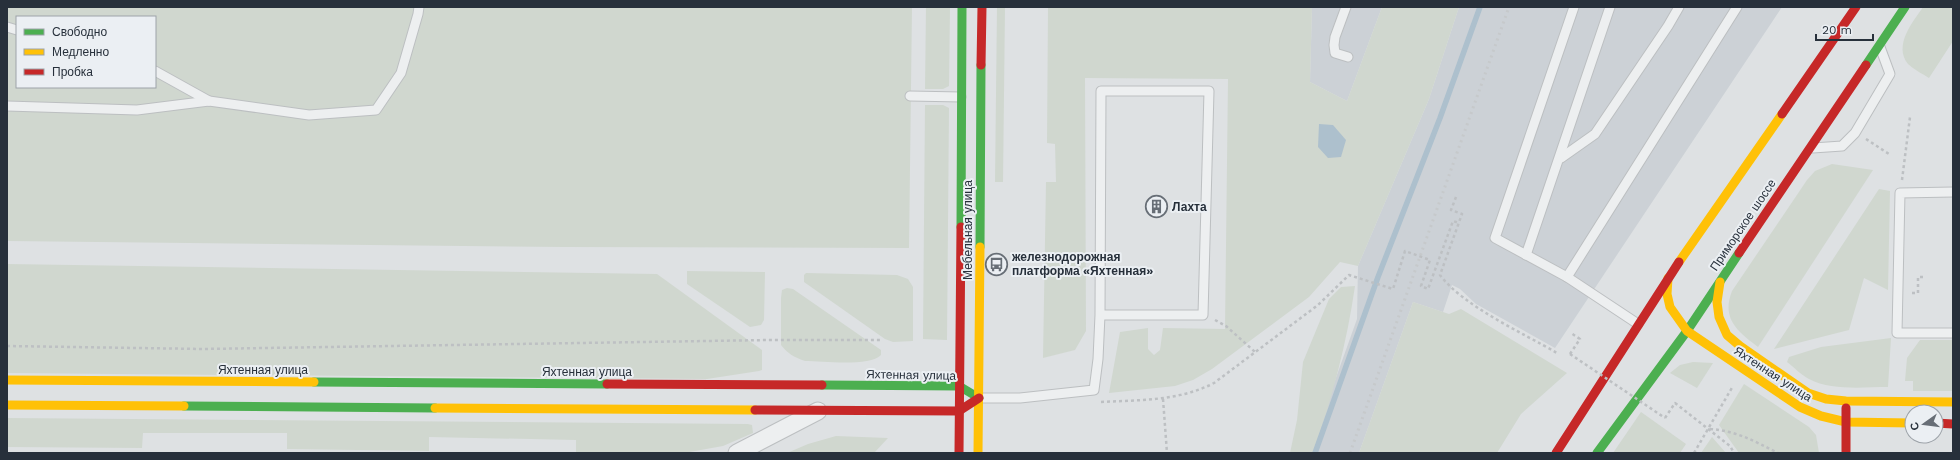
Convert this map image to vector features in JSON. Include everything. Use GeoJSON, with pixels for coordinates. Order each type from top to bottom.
{"type":"FeatureCollection","features":[{"type":"Feature","properties":{"kind":"street","name":"Мебельная улица"},"geometry":{"type":"LineString","coordinates":[[959,411],[962,7]]}},
{"type":"Feature","properties":{"kind":"street","name":"Мебельная улица"},"geometry":{"type":"LineString","coordinates":[[978,453],[982,7]]}},
{"type":"Feature","properties":{"kind":"street"},"geometry":{"type":"LineString","coordinates":[[1556,453],[1668,278],[1856,7]]}},
{"type":"Feature","properties":{"kind":"street","name":"Приморское шоссе"},"geometry":{"type":"LineString","coordinates":[[1597,453],[1687,331],[1905,7]]}},
{"type":"Feature","properties":{"kind":"street","name":"Яхтенная улица"},"geometry":{"type":"LineString","coordinates":[[1668,278],[1666,292],[1673,315],[1687,331],[1800,407],[1821,416],[1846,422],[1904,423]]}},
{"type":"Feature","properties":{"kind":"street","name":"Яхтенная улица"},"geometry":{"type":"LineString","coordinates":[[1720,282],[1717,302],[1719,317],[1727,335],[1740,346],[1808,393],[1826,399],[1846,401],[1953,402]]}},
{"type":"Feature","properties":{"kind":"street","name":"Яхтенная улица"},"geometry":{"type":"LineString","coordinates":[[7,380],[959,386],[979,398]]}},
{"type":"Feature","properties":{"kind":"street"},"geometry":{"type":"LineString","coordinates":[[7,405],[959,411],[979,398]]}},
{"type":"Feature","properties":{"kind":"street"},"geometry":{"type":"LineString","coordinates":[[1846,401],[1846,453]]}},
{"type":"Feature","properties":{"kind":"street"},"geometry":{"type":"LineString","coordinates":[[737,453],[818,411]]}},
{"type":"Feature","properties":{"kind":"street"},"geometry":{"type":"LineString","coordinates":[[959,411],[959,453]]}},
{"type":"Feature","properties":{"kind":"lane"},"geometry":{"type":"LineString","coordinates":[[7,106],[137,110],[209,101],[308,115],[376,110],[401,73],[419,7]]}},
{"type":"Feature","properties":{"kind":"lane"},"geometry":{"type":"LineString","coordinates":[[1346,7],[1334,45],[1335,52],[1348,57]]}},
{"type":"Feature","properties":{"kind":"lane"},"geometry":{"type":"LineString","coordinates":[[1574,7],[1495,238],[1567,276],[1639,325]]}},
{"type":"Feature","properties":{"kind":"lane"},"geometry":{"type":"LineString","coordinates":[[1526,255],[1610,7]]}},
{"type":"Feature","properties":{"kind":"lane"},"geometry":{"type":"LineString","coordinates":[[1561,158],[1595,134],[1668,26],[1679,7]]}},
{"type":"Feature","properties":{"kind":"lane"},"geometry":{"type":"LineString","coordinates":[[1567,276],[1737,7]]}},
{"type":"Feature","properties":{"kind":"lane"},"geometry":{"type":"LineString","coordinates":[[1810,148],[1842,146],[1855,133],[1890,74],[1879,45]]}},
{"type":"Feature","properties":{"kind":"lane"},"geometry":{"type":"LineString","coordinates":[[156,72],[209,101]]}},
{"type":"Feature","properties":{"kind":"lane"},"geometry":{"type":"LineString","coordinates":[[979,398],[1020,398],[1094,390],[1098,359],[1100,314],[1102,90],[1209,91],[1204,315],[1100,314]]}},
{"type":"Feature","properties":{"kind":"lane"},"geometry":{"type":"LineString","coordinates":[[910,96],[961,97]]}},
{"type":"Feature","properties":{"kind":"lane"},"geometry":{"type":"LineString","coordinates":[[1953,192],[1900,193],[1897,333],[1953,333]]}},
{"type":"Feature","properties":{"kind":"path"},"geometry":{"type":"LineString","coordinates":[[1900,193],[1910,117]]}},
{"type":"Feature","properties":{"kind":"path"},"geometry":{"type":"LineString","coordinates":[[1873,143],[1889,154]]}},
{"type":"Feature","properties":{"kind":"path"},"geometry":{"type":"LineString","coordinates":[[1440,275],[1462,214],[1451,210],[1456,197]]}},
{"type":"Feature","properties":{"kind":"path"},"geometry":{"type":"LineString","coordinates":[[1099,403],[1163,399],[1199,390],[1214,383],[1318,305],[1349,275],[1393,289],[1405,251],[1430,260],[1420,286],[1428,289],[1453,221],[1459,223]]}},
{"type":"Feature","properties":{"kind":"path"},"geometry":{"type":"LineString","coordinates":[[1434,273],[1440,275],[1448,286],[1470,302],[1557,353]]}},
{"type":"Feature","properties":{"kind":"path"},"geometry":{"type":"LineString","coordinates":[[1918,293],[1918,277],[1923,277]]}},
{"type":"Feature","properties":{"kind":"path"},"geometry":{"type":"LineString","coordinates":[[1204,315],[1226,326],[1255,352]]}},
{"type":"Feature","properties":{"kind":"path"},"geometry":{"type":"LineString","coordinates":[[1571,333],[1580,339],[1570,354],[1665,418],[1675,403],[1730,446],[1734,453]]}},
{"type":"Feature","properties":{"kind":"path"},"geometry":{"type":"LineString","coordinates":[[7,346],[73,345],[203,349],[776,340],[881,340]]}},
{"type":"Feature","properties":{"kind":"path"},"geometry":{"type":"LineString","coordinates":[[1694,453],[1735,383]]}},
{"type":"Feature","properties":{"kind":"path"},"geometry":{"type":"LineString","coordinates":[[1163,399],[1167,453]]}},
{"type":"Feature","properties":{"kind":"path"},"geometry":{"type":"LineString","coordinates":[[1709,429],[1726,430],[1739,434],[1778,453]]}},
{"type":"Feature","properties":{"kind":"shaded area"},"geometry":{"type":"Polygon","coordinates":[[[7,7],[912,7],[909,248],[565,247],[7,241],[7,7]]]}},
{"type":"Feature","properties":{"kind":"shaded area"},"geometry":{"type":"Polygon","coordinates":[[[926,7],[950,7],[949,86],[943,89],[925,89],[926,7]]]}},
{"type":"Feature","properties":{"kind":"shaded area"},"geometry":{"type":"Polygon","coordinates":[[[997,7],[1005,7],[1003,182],[995,182],[997,7]]]}},
{"type":"Feature","properties":{"kind":"shaded area"},"geometry":{"type":"Polygon","coordinates":[[[1048,7],[1312,7],[1310,82],[1347,101],[1382,7],[1459,7],[1429,99],[1358,266],[1340,262],[1309,297],[1212,369],[1193,380],[1175,386],[1109,393],[1120,332],[1148,328],[1148,349],[1154,355],[1160,350],[1163,328],[1225,329],[1228,79],[1085,78],[1086,331],[1075,350],[1043,358],[1046,182],[1056,182],[1055,144],[1047,143],[1048,7]]]}},
{"type":"Feature","properties":{"kind":"shaded area"},"geometry":{"type":"Polygon","coordinates":[[[1312,7],[1382,7],[1347,101],[1310,82],[1312,7]]]}},
{"type":"Feature","properties":{"kind":"shaded area"},"geometry":{"type":"Polygon","coordinates":[[[1459,7],[1782,7],[1555,348],[1476,304],[1460,289],[1452,285],[1443,312],[1413,302],[1359,453],[1309,453],[1357,319],[1358,266],[1429,99],[1459,7]]]}},
{"type":"Feature","properties":{"kind":"shaded area"},"geometry":{"type":"Polygon","coordinates":[[[1923,7],[1953,7],[1953,41],[1929,78],[1908,64],[1904,57],[1903,49],[1906,34],[1923,7]]]}},
{"type":"Feature","properties":{"kind":"shaded area"},"geometry":{"type":"Polygon","coordinates":[[[925,105],[943,105],[949,108],[947,340],[923,339],[925,105]]]}},
{"type":"Feature","properties":{"kind":"shaded area"},"geometry":{"type":"Polygon","coordinates":[[[1832,164],[1873,170],[1758,347],[1744,336],[1733,324],[1729,309],[1729,301],[1732,291],[1807,180],[1815,171],[1832,164]]]}},
{"type":"Feature","properties":{"kind":"shaded area"},"geometry":{"type":"Polygon","coordinates":[[[1879,189],[1890,191],[1888,290],[1864,278],[1849,330],[1774,349],[1879,189]]]}},
{"type":"Feature","properties":{"kind":"shaded area"},"geometry":{"type":"Polygon","coordinates":[[[7,264],[657,274],[762,350],[762,370],[707,379],[7,373],[7,264]]]}},
{"type":"Feature","properties":{"kind":"shaded area"},"geometry":{"type":"Polygon","coordinates":[[[687,271],[765,272],[764,320],[761,325],[750,327],[687,284],[687,271]]]}},
{"type":"Feature","properties":{"kind":"shaded area"},"geometry":{"type":"Polygon","coordinates":[[[806,273],[897,275],[908,279],[913,287],[913,341],[893,342],[885,339],[804,282],[804,275],[806,273]]]}},
{"type":"Feature","properties":{"kind":"shaded area"},"geometry":{"type":"Polygon","coordinates":[[[1355,286],[1348,328],[1338,370],[1313,453],[1290,453],[1297,420],[1303,362],[1329,299],[1341,287],[1355,286]]]}},
{"type":"Feature","properties":{"kind":"shaded area"},"geometry":{"type":"Polygon","coordinates":[[[787,288],[793,289],[881,350],[881,355],[875,359],[867,361],[845,362],[805,361],[792,355],[781,345],[781,298],[782,290],[787,288]]]}},
{"type":"Feature","properties":{"kind":"shaded area"},"geometry":{"type":"Polygon","coordinates":[[[1413,302],[1449,314],[1461,309],[1567,373],[1521,414],[1497,453],[1359,453],[1413,302]]]}},
{"type":"Feature","properties":{"kind":"shaded area"},"geometry":{"type":"Polygon","coordinates":[[[1891,338],[1888,387],[1848,388],[1818,383],[1800,373],[1787,362],[1789,357],[1821,347],[1891,338]]]}},
{"type":"Feature","properties":{"kind":"shaded area"},"geometry":{"type":"Polygon","coordinates":[[[1920,340],[1953,340],[1953,391],[1913,391],[1913,381],[1905,381],[1907,358],[1920,340]]]}},
{"type":"Feature","properties":{"kind":"shaded area"},"geometry":{"type":"Polygon","coordinates":[[[1693,362],[1713,363],[1697,388],[1670,373],[1680,365],[1693,362]]]}},
{"type":"Feature","properties":{"kind":"shaded area"},"geometry":{"type":"Polygon","coordinates":[[[1744,384],[1809,427],[1816,435],[1819,453],[1739,453],[1719,425],[1744,384]]]}},
{"type":"Feature","properties":{"kind":"shaded area"},"geometry":{"type":"Polygon","coordinates":[[[1641,412],[1686,444],[1680,453],[1613,453],[1641,412]]]}},
{"type":"Feature","properties":{"kind":"shaded area"},"geometry":{"type":"Polygon","coordinates":[[[7,418],[748,424],[752,425],[753,433],[723,446],[684,453],[576,452],[576,440],[429,437],[429,451],[287,449],[287,433],[143,433],[142,448],[7,447],[7,418]]]}},
{"type":"Feature","properties":{"kind":"shaded area"},"geometry":{"type":"Polygon","coordinates":[[[836,436],[888,438],[874,453],[787,453],[808,444],[836,436]]]}},
{"type":"Feature","properties":{"kind":"shaded area"},"geometry":{"type":"Polygon","coordinates":[[[1712,437],[1726,453],[1701,453],[1712,437]]]}},
{"type":"Feature","properties":{"kind":"water"},"geometry":{"type":"Polygon","coordinates":[[[1319,124],[1333,125],[1346,140],[1341,157],[1328,158],[1318,147],[1319,124]]]}},
{"type":"Feature","properties":{"kind":"waterway"},"geometry":{"type":"LineString","coordinates":[[1315,453],[1378,277],[1440,118],[1480,7]]}},
{"type":"Feature","properties":{"kind":"railway"},"geometry":{"type":"LineString","coordinates":[[1350,453],[1509,7]]}},
{"type":"Feature","properties":{"kind":"traffic: fast"},"geometry":{"type":"LineString","coordinates":[[961,227],[962,7]]}},
{"type":"Feature","properties":{"kind":"traffic: fast"},"geometry":{"type":"LineString","coordinates":[[1866,65],[1905,7]]}},
{"type":"Feature","properties":{"kind":"traffic: fast"},"geometry":{"type":"LineString","coordinates":[[980,247],[981,65]]}},
{"type":"Feature","properties":{"kind":"traffic: fast"},"geometry":{"type":"LineString","coordinates":[[1597,453],[1687,331],[1739,253]]}},
{"type":"Feature","properties":{"kind":"traffic: fast"},"geometry":{"type":"LineString","coordinates":[[314,382],[607,384]]}},
{"type":"Feature","properties":{"kind":"traffic: fast"},"geometry":{"type":"LineString","coordinates":[[822,385],[959,386],[979,398]]}},
{"type":"Feature","properties":{"kind":"traffic: fast"},"geometry":{"type":"LineString","coordinates":[[184,406],[435,408]]}},
{"type":"Feature","properties":{"kind":"traffic: slow"},"geometry":{"type":"LineString","coordinates":[[1679,262],[1782,114]]}},
{"type":"Feature","properties":{"kind":"traffic: slow"},"geometry":{"type":"LineString","coordinates":[[978,453],[980,247]]}},
{"type":"Feature","properties":{"kind":"traffic: slow"},"geometry":{"type":"LineString","coordinates":[[1668,278],[1667,294],[1670,307],[1687,331],[1800,407],[1821,416],[1846,422],[1904,423]]}},
{"type":"Feature","properties":{"kind":"traffic: slow"},"geometry":{"type":"LineString","coordinates":[[1720,282],[1717,302],[1719,317],[1727,335],[1740,346],[1808,393],[1826,399],[1846,401],[1953,402]]}},
{"type":"Feature","properties":{"kind":"traffic: slow"},"geometry":{"type":"LineString","coordinates":[[7,380],[314,382]]}},
{"type":"Feature","properties":{"kind":"traffic: slow"},"geometry":{"type":"LineString","coordinates":[[7,405],[184,406]]}},
{"type":"Feature","properties":{"kind":"traffic: slow"},"geometry":{"type":"LineString","coordinates":[[435,408],[755,410]]}},
{"type":"Feature","properties":{"kind":"traffic: jam"},"geometry":{"type":"LineString","coordinates":[[981,65],[982,7]]}},
{"type":"Feature","properties":{"kind":"traffic: jam"},"geometry":{"type":"LineString","coordinates":[[1782,114],[1856,7]]}},
{"type":"Feature","properties":{"kind":"traffic: jam"},"geometry":{"type":"LineString","coordinates":[[1739,253],[1866,65]]}},
{"type":"Feature","properties":{"kind":"traffic: jam"},"geometry":{"type":"LineString","coordinates":[[959,453],[961,227]]}},
{"type":"Feature","properties":{"kind":"traffic: jam"},"geometry":{"type":"LineString","coordinates":[[1556,453],[1679,262]]}},
{"type":"Feature","properties":{"kind":"traffic: jam"},"geometry":{"type":"LineString","coordinates":[[607,384],[822,385]]}},
{"type":"Feature","properties":{"kind":"traffic: jam"},"geometry":{"type":"LineString","coordinates":[[755,410],[959,411],[979,398]]}},
{"type":"Feature","properties":{"kind":"traffic: jam"},"geometry":{"type":"LineString","coordinates":[[1846,408],[1846,453]]}},
{"type":"Feature","properties":{"kind":"traffic: jam"},"geometry":{"type":"LineString","coordinates":[[1944,423],[1953,424]]}},
{"type":"Feature","properties":{"kind":"place","name":"Лахта"},"geometry":{"type":"Point","coordinates":[1157,207]}},
{"type":"Feature","properties":{"kind":"place","name":"железнодорожная платформа «Яхтенная»"},"geometry":{"type":"Point","coordinates":[997,264]}}]}
